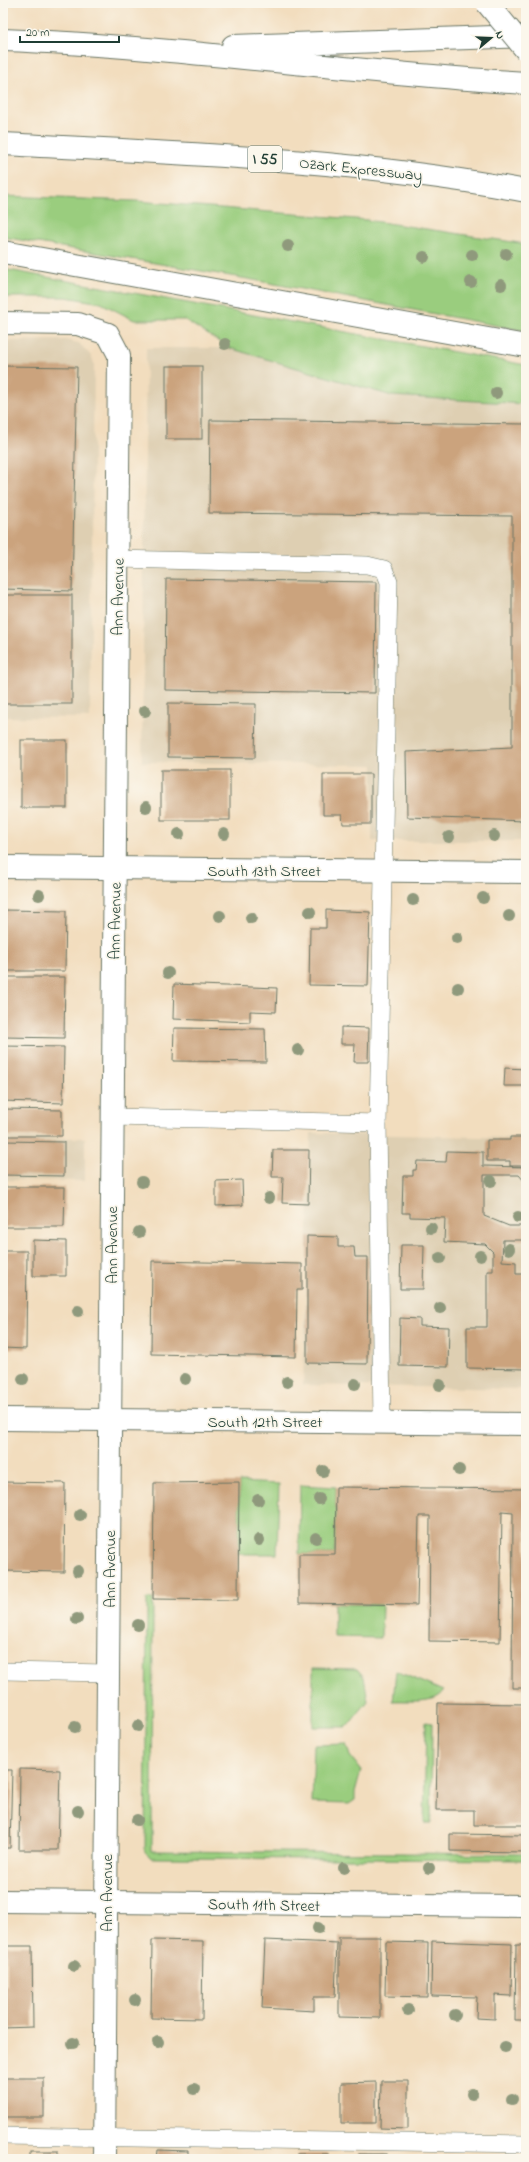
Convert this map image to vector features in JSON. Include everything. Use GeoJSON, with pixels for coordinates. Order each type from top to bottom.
{"type":"FeatureCollection","features":[{"type":"Feature","properties":{"kind":"main road"},"geometry":{"type":"LineString","coordinates":[[487,3],[526,50]]}},
{"type":"Feature","properties":{"kind":"main road"},"geometry":{"type":"LineString","coordinates":[[152,48],[526,36]]}},
{"type":"Feature","properties":{"kind":"main road"},"geometry":{"type":"LineString","coordinates":[[3,40],[152,48],[361,71],[526,83]]}},
{"type":"Feature","properties":{"kind":"main road","name":"Ozark Expressway"},"geometry":{"type":"LineString","coordinates":[[3,144],[263,159],[376,168],[464,180],[526,191]]}},
{"type":"Feature","properties":{"kind":"main road"},"geometry":{"type":"LineString","coordinates":[[3,252],[526,346]]}},
{"type":"Feature","properties":{"kind":"main road","name":"Ann Avenue"},"geometry":{"type":"LineString","coordinates":[[3,323],[78,324],[108,334],[119,355],[104,2159]]}},
{"type":"Feature","properties":{"kind":"main road","name":"South 13th Street"},"geometry":{"type":"LineString","coordinates":[[3,867],[526,872]]}},
{"type":"Feature","properties":{"kind":"main road","name":"South 12th Street"},"geometry":{"type":"LineString","coordinates":[[3,1419],[526,1424]]}},
{"type":"Feature","properties":{"kind":"main road","name":"South 11th Street"},"geometry":{"type":"LineString","coordinates":[[3,1901],[526,1906]]}},
{"type":"Feature","properties":{"kind":"lane"},"geometry":{"type":"LineString","coordinates":[[117,560],[367,565],[384,569],[389,582],[378,1122],[382,1422]]}},
{"type":"Feature","properties":{"kind":"lane"},"geometry":{"type":"LineString","coordinates":[[112,1117],[378,1122]]}},
{"type":"Feature","properties":{"kind":"lane"},"geometry":{"type":"LineString","coordinates":[[3,1671],[108,1673]]}},
{"type":"Feature","properties":{"kind":"lane"},"geometry":{"type":"LineString","coordinates":[[3,2136],[526,2144]]}},
{"type":"Feature","properties":{"kind":"shaded area"},"geometry":{"type":"Polygon","coordinates":[[[65,340],[79,343],[91,356],[94,363],[90,718],[3,717],[3,341],[65,340]]]}},
{"type":"Feature","properties":{"kind":"shaded area"},"geometry":{"type":"Polygon","coordinates":[[[146,348],[229,348],[392,396],[526,404],[526,841],[372,841],[373,765],[142,762],[146,348]]]}},
{"type":"Feature","properties":{"kind":"shaded area"},"geometry":{"type":"Polygon","coordinates":[[[311,1133],[526,1138],[526,1389],[303,1385],[311,1133]]]}},
{"type":"Feature","properties":{"kind":"shaded area"},"geometry":{"type":"Polygon","coordinates":[[[3,1137],[85,1138],[85,1181],[3,1180],[3,1137]]]}},
{"type":"Feature","properties":{"kind":"green space"},"geometry":{"type":"Polygon","coordinates":[[[3,196],[137,201],[367,220],[526,244],[526,331],[248,279],[3,237],[3,196]]]}},
{"type":"Feature","properties":{"kind":"green space"},"geometry":{"type":"Polygon","coordinates":[[[3,269],[526,365],[526,404],[392,396],[229,348],[185,320],[134,320],[101,303],[66,297],[3,297],[3,269]]]}},
{"type":"Feature","properties":{"kind":"green space"},"geometry":{"type":"Polygon","coordinates":[[[239,1482],[279,1484],[277,1554],[239,1554],[239,1482]]]}},
{"type":"Feature","properties":{"kind":"green space"},"geometry":{"type":"Polygon","coordinates":[[[300,1485],[336,1487],[335,1554],[299,1554],[300,1485]]]}},
{"type":"Feature","properties":{"kind":"green space"},"geometry":{"type":"Polygon","coordinates":[[[147,1599],[153,1599],[152,1851],[526,1854],[526,1860],[151,1858],[145,1851],[147,1599]]]}},
{"type":"Feature","properties":{"kind":"green space"},"geometry":{"type":"Polygon","coordinates":[[[334,1604],[382,1605],[381,1638],[334,1637],[334,1604]]]}},
{"type":"Feature","properties":{"kind":"green space"},"geometry":{"type":"Polygon","coordinates":[[[313,1668],[357,1669],[364,1677],[368,1701],[347,1727],[313,1727],[313,1668]]]}},
{"type":"Feature","properties":{"kind":"green space"},"geometry":{"type":"Polygon","coordinates":[[[396,1671],[443,1691],[434,1698],[427,1700],[393,1701],[396,1671]]]}},
{"type":"Feature","properties":{"kind":"green space"},"geometry":{"type":"Polygon","coordinates":[[[426,1722],[432,1723],[431,1823],[424,1823],[426,1722]]]}},
{"type":"Feature","properties":{"kind":"green space"},"geometry":{"type":"Polygon","coordinates":[[[346,1744],[350,1756],[361,1770],[355,1792],[355,1800],[349,1804],[312,1803],[314,1745],[346,1744]]]}},
{"type":"Feature","properties":{"kind":"building"},"geometry":{"type":"Polygon","coordinates":[[[3,366],[77,367],[72,591],[3,589],[3,366]]]}},
{"type":"Feature","properties":{"kind":"building"},"geometry":{"type":"Polygon","coordinates":[[[166,366],[202,366],[202,439],[166,439],[166,366]]]}},
{"type":"Feature","properties":{"kind":"building"},"geometry":{"type":"Polygon","coordinates":[[[210,420],[526,424],[526,821],[407,817],[406,752],[512,747],[512,516],[209,513],[210,420]]]}},
{"type":"Feature","properties":{"kind":"building"},"geometry":{"type":"Polygon","coordinates":[[[166,579],[376,582],[375,693],[165,690],[166,579]]]}},
{"type":"Feature","properties":{"kind":"building"},"geometry":{"type":"Polygon","coordinates":[[[3,595],[72,595],[72,704],[3,704],[3,595]]]}},
{"type":"Feature","properties":{"kind":"building"},"geometry":{"type":"Polygon","coordinates":[[[168,703],[256,704],[255,758],[168,757],[168,703]]]}},
{"type":"Feature","properties":{"kind":"building"},"geometry":{"type":"Polygon","coordinates":[[[21,740],[67,740],[67,808],[21,808],[21,740]]]}},
{"type":"Feature","properties":{"kind":"building"},"geometry":{"type":"Polygon","coordinates":[[[161,770],[230,770],[230,820],[161,820],[161,770]]]}},
{"type":"Feature","properties":{"kind":"building"},"geometry":{"type":"Polygon","coordinates":[[[323,774],[371,774],[371,824],[343,824],[342,815],[323,815],[323,774]]]}},
{"type":"Feature","properties":{"kind":"building"},"geometry":{"type":"Polygon","coordinates":[[[3,910],[66,911],[65,971],[3,971],[3,910]]]}},
{"type":"Feature","properties":{"kind":"building"},"geometry":{"type":"Polygon","coordinates":[[[326,910],[370,912],[368,986],[309,985],[310,928],[326,928],[326,910]]]}},
{"type":"Feature","properties":{"kind":"building"},"geometry":{"type":"Polygon","coordinates":[[[3,977],[65,977],[64,1038],[3,1037],[3,977]]]}},
{"type":"Feature","properties":{"kind":"building"},"geometry":{"type":"Polygon","coordinates":[[[174,984],[277,988],[276,1012],[250,1011],[250,1022],[173,1019],[174,984]]]}},
{"type":"Feature","properties":{"kind":"building"},"geometry":{"type":"Polygon","coordinates":[[[341,1027],[369,1028],[368,1062],[354,1062],[355,1044],[341,1044],[341,1027]]]}},
{"type":"Feature","properties":{"kind":"building"},"geometry":{"type":"Polygon","coordinates":[[[174,1028],[265,1029],[266,1062],[173,1061],[174,1028]]]}},
{"type":"Feature","properties":{"kind":"building"},"geometry":{"type":"Polygon","coordinates":[[[3,1046],[64,1047],[63,1103],[3,1101],[3,1046]]]}},
{"type":"Feature","properties":{"kind":"building"},"geometry":{"type":"Polygon","coordinates":[[[505,1068],[526,1069],[526,1086],[504,1086],[505,1068]]]}},
{"type":"Feature","properties":{"kind":"building"},"geometry":{"type":"Polygon","coordinates":[[[3,1109],[62,1110],[62,1136],[3,1136],[3,1109]]]}},
{"type":"Feature","properties":{"kind":"building"},"geometry":{"type":"Polygon","coordinates":[[[510,1137],[526,1137],[526,1166],[510,1166],[510,1161],[487,1161],[487,1140],[510,1140],[510,1137]]]}},
{"type":"Feature","properties":{"kind":"building"},"geometry":{"type":"Polygon","coordinates":[[[3,1141],[64,1142],[64,1176],[3,1175],[3,1141]]]}},
{"type":"Feature","properties":{"kind":"building"},"geometry":{"type":"Polygon","coordinates":[[[273,1150],[309,1150],[308,1204],[282,1203],[283,1177],[272,1177],[273,1150]]]}},
{"type":"Feature","properties":{"kind":"building"},"geometry":{"type":"Polygon","coordinates":[[[447,1151],[483,1152],[483,1166],[526,1167],[526,1183],[519,1175],[484,1175],[484,1216],[509,1226],[526,1226],[526,1240],[503,1240],[502,1261],[516,1262],[516,1274],[526,1274],[526,1369],[467,1368],[467,1327],[487,1327],[487,1271],[493,1271],[493,1252],[485,1244],[444,1242],[445,1218],[410,1217],[410,1213],[402,1213],[403,1176],[413,1176],[413,1170],[416,1170],[417,1161],[446,1162],[447,1151]]]}},
{"type":"Feature","properties":{"kind":"building"},"geometry":{"type":"Polygon","coordinates":[[[242,1180],[243,1205],[216,1206],[216,1181],[242,1180]]]}},
{"type":"Feature","properties":{"kind":"building"},"geometry":{"type":"Polygon","coordinates":[[[4,1187],[65,1187],[64,1227],[4,1227],[4,1187]]]}},
{"type":"Feature","properties":{"kind":"building"},"geometry":{"type":"Polygon","coordinates":[[[307,1236],[338,1237],[338,1247],[354,1247],[355,1257],[368,1257],[367,1364],[307,1363],[307,1236]]]}},
{"type":"Feature","properties":{"kind":"building"},"geometry":{"type":"Polygon","coordinates":[[[33,1240],[66,1241],[66,1276],[33,1276],[33,1240]]]}},
{"type":"Feature","properties":{"kind":"building"},"geometry":{"type":"Polygon","coordinates":[[[401,1245],[424,1245],[423,1289],[400,1289],[401,1245]]]}},
{"type":"Feature","properties":{"kind":"building"},"geometry":{"type":"Polygon","coordinates":[[[3,1251],[27,1251],[26,1349],[3,1348],[3,1251]]]}},
{"type":"Feature","properties":{"kind":"building"},"geometry":{"type":"Polygon","coordinates":[[[152,1261],[302,1264],[302,1290],[297,1290],[296,1357],[151,1354],[152,1261]]]}},
{"type":"Feature","properties":{"kind":"building"},"geometry":{"type":"Polygon","coordinates":[[[400,1318],[420,1319],[420,1326],[449,1327],[448,1367],[399,1366],[400,1318]]]}},
{"type":"Feature","properties":{"kind":"building"},"geometry":{"type":"Polygon","coordinates":[[[3,1482],[65,1483],[64,1572],[3,1571],[3,1482]]]}},
{"type":"Feature","properties":{"kind":"building"},"geometry":{"type":"Polygon","coordinates":[[[239,1482],[238,1600],[153,1599],[154,1483],[239,1482]]]}},
{"type":"Feature","properties":{"kind":"building"},"geometry":{"type":"Polygon","coordinates":[[[336,1487],[526,1489],[526,1688],[512,1688],[513,1512],[502,1511],[500,1642],[429,1641],[430,1516],[419,1516],[417,1605],[299,1603],[299,1554],[335,1554],[336,1487]]]}},
{"type":"Feature","properties":{"kind":"building"},"geometry":{"type":"Polygon","coordinates":[[[438,1703],[526,1704],[526,1825],[474,1825],[474,1810],[436,1810],[438,1703]]]}},
{"type":"Feature","properties":{"kind":"building"},"geometry":{"type":"Polygon","coordinates":[[[20,1769],[60,1770],[58,1850],[19,1850],[20,1769]]]}},
{"type":"Feature","properties":{"kind":"building"},"geometry":{"type":"Polygon","coordinates":[[[3,1770],[12,1770],[10,1848],[3,1848],[3,1770]]]}},
{"type":"Feature","properties":{"kind":"building"},"geometry":{"type":"Polygon","coordinates":[[[450,1834],[526,1835],[526,1852],[450,1851],[450,1834]]]}},
{"type":"Feature","properties":{"kind":"building"},"geometry":{"type":"Polygon","coordinates":[[[339,1937],[380,1937],[380,2018],[339,2017],[339,1937]]]}},
{"type":"Feature","properties":{"kind":"building"},"geometry":{"type":"Polygon","coordinates":[[[152,1940],[203,1941],[202,2019],[151,2018],[152,1940]]]}},
{"type":"Feature","properties":{"kind":"building"},"geometry":{"type":"Polygon","coordinates":[[[265,1940],[337,1943],[335,1997],[314,1997],[314,2011],[262,2008],[265,1940]]]}},
{"type":"Feature","properties":{"kind":"building"},"geometry":{"type":"Polygon","coordinates":[[[432,1941],[512,1944],[511,1996],[495,1995],[495,2019],[476,2018],[477,1997],[431,1996],[432,1941]]]}},
{"type":"Feature","properties":{"kind":"building"},"geometry":{"type":"Polygon","coordinates":[[[386,1942],[428,1943],[427,1997],[385,1996],[386,1942]]]}},
{"type":"Feature","properties":{"kind":"building"},"geometry":{"type":"Polygon","coordinates":[[[516,1945],[526,1945],[526,2020],[515,2020],[516,1945]]]}},
{"type":"Feature","properties":{"kind":"building"},"geometry":{"type":"Polygon","coordinates":[[[7,1946],[32,1946],[33,2027],[3,2028],[3,1985],[7,1985],[7,1946]]]}},
{"type":"Feature","properties":{"kind":"building"},"geometry":{"type":"Polygon","coordinates":[[[3,2078],[44,2078],[44,2117],[3,2117],[3,2078]]]}},
{"type":"Feature","properties":{"kind":"building"},"geometry":{"type":"Polygon","coordinates":[[[381,2081],[408,2081],[408,2129],[380,2128],[381,2081]]]}},
{"type":"Feature","properties":{"kind":"building"},"geometry":{"type":"Polygon","coordinates":[[[376,2082],[376,2123],[341,2123],[341,2083],[376,2082]]]}},
{"type":"Feature","properties":{"kind":"building"},"geometry":{"type":"Polygon","coordinates":[[[158,2150],[188,2151],[188,2159],[157,2159],[158,2150]]]}},
{"type":"Feature","properties":{"kind":"building"},"geometry":{"type":"Polygon","coordinates":[[[30,2151],[58,2151],[58,2159],[30,2159],[30,2151]]]}},
{"type":"Feature","properties":{"kind":"building"},"geometry":{"type":"Polygon","coordinates":[[[297,2154],[328,2154],[328,2159],[297,2159],[297,2154]]]}},
{"type":"Feature","properties":{"kind":"building"},"geometry":{"type":"Polygon","coordinates":[[[359,2154],[387,2154],[387,2159],[359,2159],[359,2154]]]}}]}
